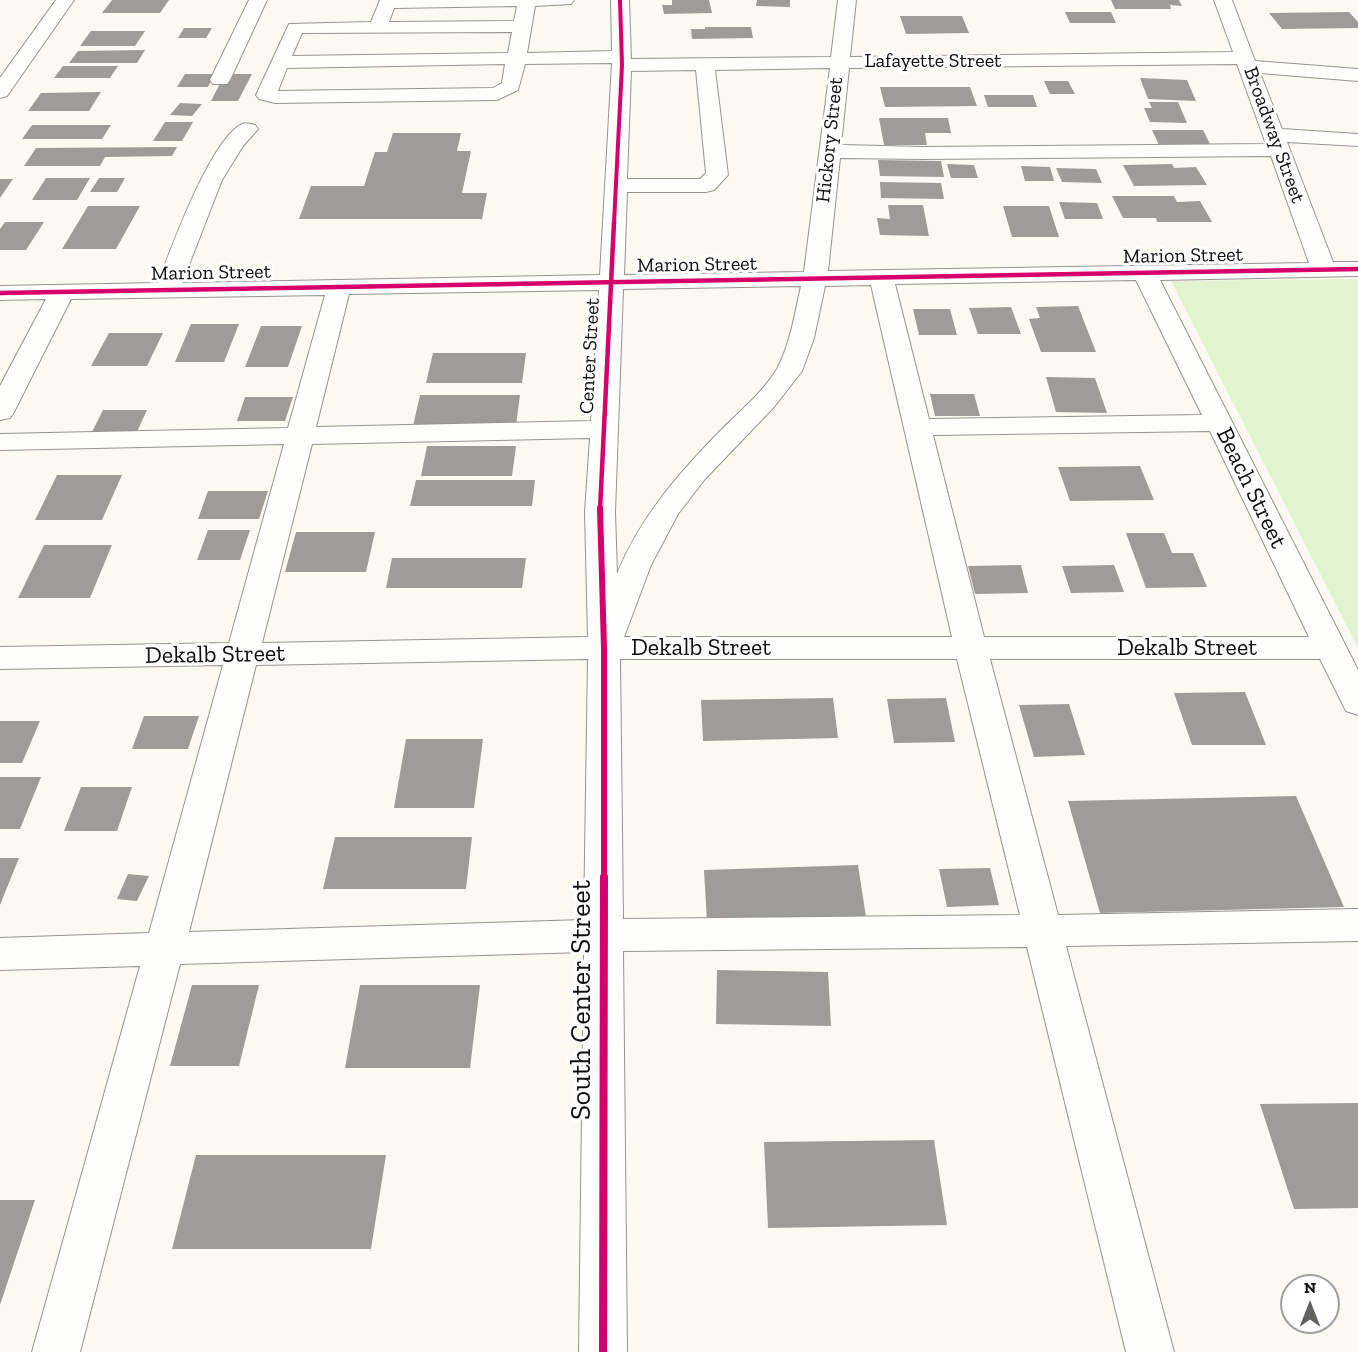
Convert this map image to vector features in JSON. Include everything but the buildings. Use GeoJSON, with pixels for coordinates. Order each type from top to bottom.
{"type":"FeatureCollection","features":[{"type":"Feature","properties":{"kind":"street"},"geometry":{"type":"LineString","coordinates":[[0,92],[65,0]]}},
{"type":"Feature","properties":{"kind":"street"},"geometry":{"type":"LineString","coordinates":[[220,80],[258,0]]}},
{"type":"Feature","properties":{"kind":"street"},"geometry":{"type":"LineString","coordinates":[[296,28],[266,95],[275,97],[497,94],[511,86],[527,0]]}},
{"type":"Feature","properties":{"kind":"street"},"geometry":{"type":"LineString","coordinates":[[378,28],[387,3],[565,0]]}},
{"type":"Feature","properties":{"kind":"street","name":"Center Street"},"geometry":{"type":"LineString","coordinates":[[604,648],[600,512],[621,61],[620,0]]}},
{"type":"Feature","properties":{"kind":"street","name":"Hickory Street"},"geometry":{"type":"LineString","coordinates":[[814,279],[847,0]]}},
{"type":"Feature","properties":{"kind":"street","name":"Broadway Street"},"geometry":{"type":"LineString","coordinates":[[1223,0],[1324,270]]}},
{"type":"Feature","properties":{"kind":"street"},"geometry":{"type":"LineString","coordinates":[[244,29],[523,26]]}},
{"type":"Feature","properties":{"kind":"street","name":"Lafayette Street"},"geometry":{"type":"LineString","coordinates":[[281,62],[517,59],[705,64],[1247,62],[1358,75]]}},
{"type":"Feature","properties":{"kind":"street"},"geometry":{"type":"LineString","coordinates":[[615,186],[706,185],[717,175],[705,64]]}},
{"type":"Feature","properties":{"kind":"street"},"geometry":{"type":"LineString","coordinates":[[167,290],[221,159],[239,136],[248,129]]}},
{"type":"Feature","properties":{"kind":"street"},"geometry":{"type":"LineString","coordinates":[[829,151],[923,153],[1358,140]]}},
{"type":"Feature","properties":{"kind":"street","name":"Marion Street"},"geometry":{"type":"LineString","coordinates":[[0,293],[1358,269]]}},
{"type":"Feature","properties":{"kind":"street","name":"Beach Street"},"geometry":{"type":"LineString","coordinates":[[1145,273],[1358,703]]}},
{"type":"Feature","properties":{"kind":"street"},"geometry":{"type":"LineString","coordinates":[[881,278],[971,648],[1150,1352]]}},
{"type":"Feature","properties":{"kind":"street"},"geometry":{"type":"LineString","coordinates":[[604,648],[636,565],[665,511],[695,473],[765,401],[789,371],[801,338],[814,279]]}},
{"type":"Feature","properties":{"kind":"street"},"geometry":{"type":"LineString","coordinates":[[56,1352],[241,655],[302,436],[339,287]]}},
{"type":"Feature","properties":{"kind":"street"},"geometry":{"type":"LineString","coordinates":[[0,412],[62,292]]}},
{"type":"Feature","properties":{"kind":"street"},"geometry":{"type":"LineString","coordinates":[[917,428],[1219,423]]}},
{"type":"Feature","properties":{"kind":"street"},"geometry":{"type":"LineString","coordinates":[[0,442],[603,429]]}},
{"type":"Feature","properties":{"kind":"street","name":"Dekalb Street"},"geometry":{"type":"LineString","coordinates":[[0,658],[604,648],[1331,648]]}},
{"type":"Feature","properties":{"kind":"street","name":"South Center Street"},"geometry":{"type":"LineString","coordinates":[[603,1352],[604,648]]}},
{"type":"Feature","properties":{"kind":"street"},"geometry":{"type":"LineString","coordinates":[[0,954],[603,935],[1043,931],[1358,925]]}},
{"type":"Feature","properties":{"kind":"green space"},"geometry":{"type":"Polygon","coordinates":[[[1358,279],[1358,648],[1171,281],[1358,279]]]}},
{"type":"Feature","properties":{"kind":"cycle path"},"geometry":{"type":"LineString","coordinates":[[603,1352],[604,648],[600,512],[622,65],[620,0]]}},
{"type":"Feature","properties":{"kind":"cycle path"},"geometry":{"type":"LineString","coordinates":[[0,293],[1358,269]]}}]}
